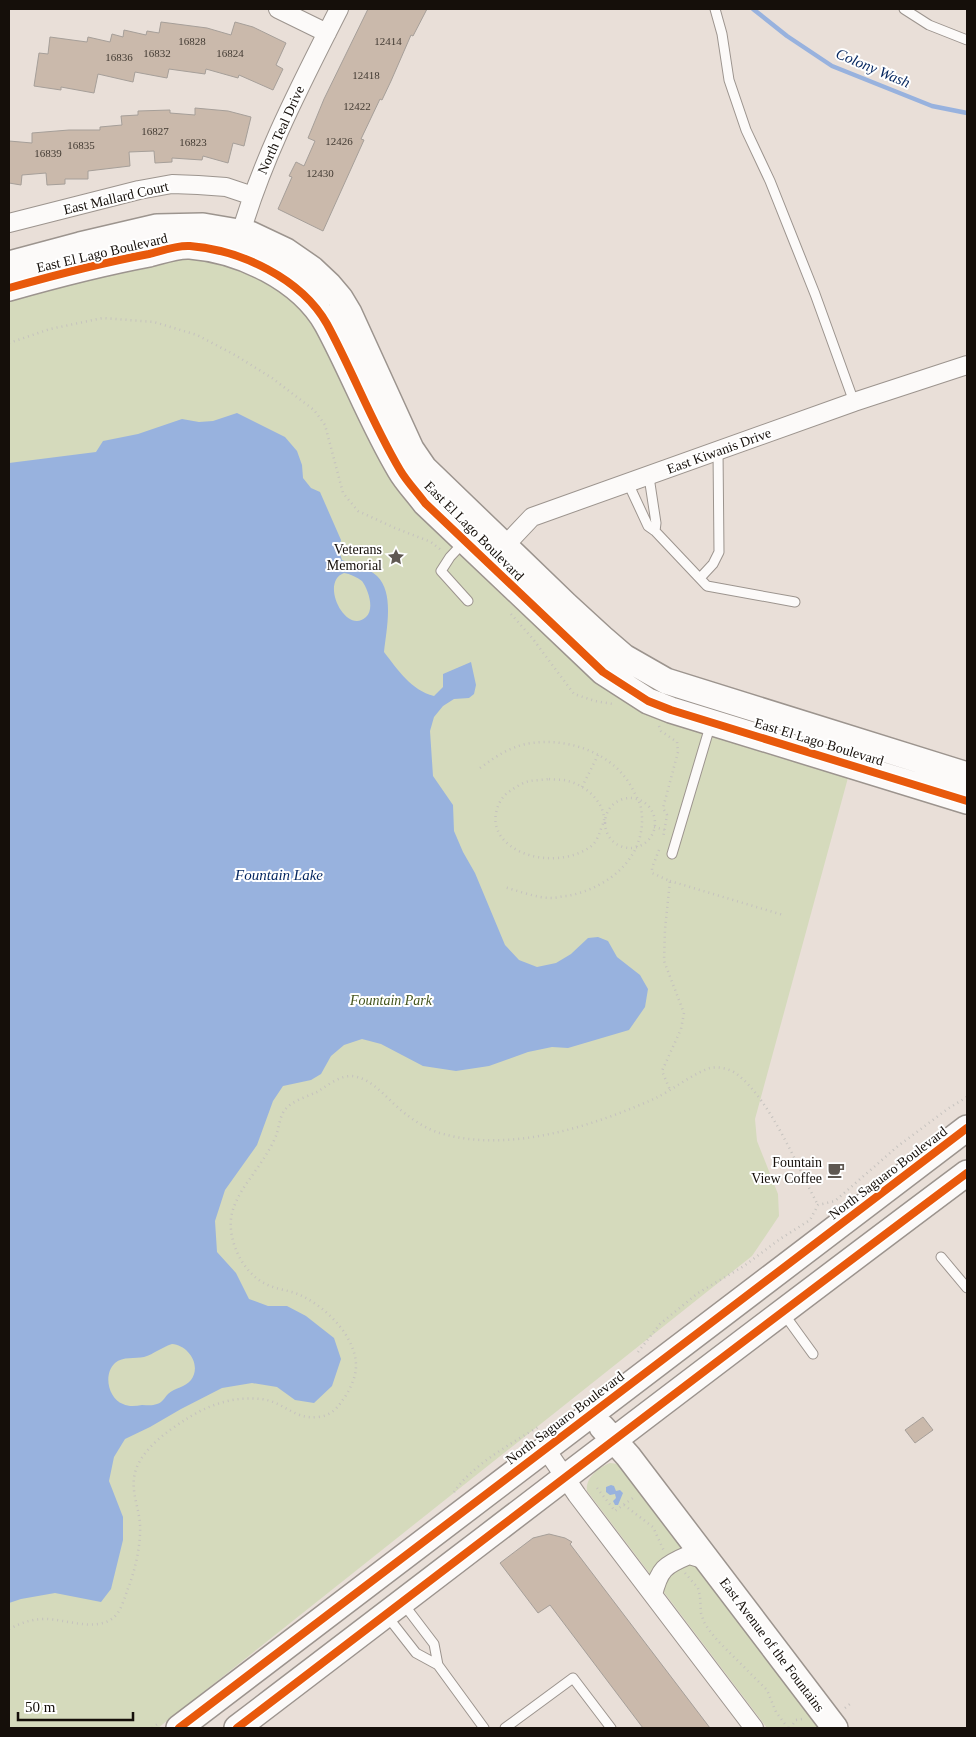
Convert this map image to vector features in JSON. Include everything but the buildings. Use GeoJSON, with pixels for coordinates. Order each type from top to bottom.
{"type":"FeatureCollection","features":[{"type":"Feature","properties":{"kind":"street"},"geometry":{"type":"LineString","coordinates":[[278,9],[327,33]]}},
{"type":"Feature","properties":{"kind":"street","name":"North Teal Drive"},"geometry":{"type":"LineString","coordinates":[[238,244],[262,171],[281,125],[339,9]]}},
{"type":"Feature","properties":{"kind":"street","name":"East Mallard Court"},"geometry":{"type":"LineString","coordinates":[[9,223],[140,190],[172,184],[198,184],[226,188],[254,196]]}},
{"type":"Feature","properties":{"kind":"street","name":"East El Lago Boulevard"},"geometry":{"type":"LineString","coordinates":[[9,264],[157,227],[203,226],[238,244],[243,257],[273,272],[298,290],[316,307],[326,323],[366,407],[400,472],[425,503],[457,549],[496,555]]}},
{"type":"Feature","properties":{"kind":"street","name":"East El Lago Boulevard"},"geometry":{"type":"LineString","coordinates":[[9,288],[98,264],[188,246],[238,244],[250,234],[286,251],[312,269],[340,298],[411,449],[424,468],[439,483],[496,555],[566,605],[624,657],[715,711],[832,747],[967,801]]}},
{"type":"Feature","properties":{"kind":"street"},"geometry":{"type":"LineString","coordinates":[[326,323],[349,314]]}},
{"type":"Feature","properties":{"kind":"street","name":"East Kiwanis Drive"},"geometry":{"type":"LineString","coordinates":[[496,555],[532,517],[649,477],[854,402],[967,364]]}},
{"type":"Feature","properties":{"kind":"street","name":"East El Lago Boulevard"},"geometry":{"type":"LineString","coordinates":[[832,747],[967,775]]}},
{"type":"Feature","properties":{"kind":"street","name":"North Saguaro Boulevard"},"geometry":{"type":"LineString","coordinates":[[184,1724],[544,1436],[591,1413],[967,1128]]}},
{"type":"Feature","properties":{"kind":"street"},"geometry":{"type":"LineString","coordinates":[[237,1728],[612,1440],[966,1176],[957,1165],[955,1157],[967,1146]]}},
{"type":"Feature","properties":{"kind":"street","name":"East Avenue of the Fountains"},"geometry":{"type":"LineString","coordinates":[[591,1413],[612,1440],[628,1456],[835,1728]]}},
{"type":"Feature","properties":{"kind":"street"},"geometry":{"type":"LineString","coordinates":[[544,1436],[577,1494],[754,1728]]}},
{"type":"Feature","properties":{"kind":"street"},"geometry":{"type":"LineString","coordinates":[[653,1595],[656,1581],[661,1572],[673,1562],[689,1555],[709,1562]]}},
{"type":"Feature","properties":{"kind":"lane"},"geometry":{"type":"LineString","coordinates":[[715,9],[722,34],[729,80],[746,130],[770,181],[815,294],[854,402]]}},
{"type":"Feature","properties":{"kind":"lane"},"geometry":{"type":"LineString","coordinates":[[904,9],[929,25],[967,40]]}},
{"type":"Feature","properties":{"kind":"lane"},"geometry":{"type":"LineString","coordinates":[[700,578],[713,564],[718,552],[718,451]]}},
{"type":"Feature","properties":{"kind":"lane"},"geometry":{"type":"LineString","coordinates":[[649,477],[656,523],[654,531]]}},
{"type":"Feature","properties":{"kind":"lane"},"geometry":{"type":"LineString","coordinates":[[628,483],[648,526],[707,586],[795,602]]}},
{"type":"Feature","properties":{"kind":"lane"},"geometry":{"type":"LineString","coordinates":[[457,549],[441,571],[468,601]]}},
{"type":"Feature","properties":{"kind":"lane"},"geometry":{"type":"LineString","coordinates":[[672,854],[715,711]]}},
{"type":"Feature","properties":{"kind":"lane"},"geometry":{"type":"LineString","coordinates":[[941,1257],[967,1288]]}},
{"type":"Feature","properties":{"kind":"lane"},"geometry":{"type":"LineString","coordinates":[[783,1312],[813,1354]]}},
{"type":"Feature","properties":{"kind":"lane"},"geometry":{"type":"LineString","coordinates":[[394,1609],[416,1653],[438,1665],[484,1728]]}},
{"type":"Feature","properties":{"kind":"lane"},"geometry":{"type":"LineString","coordinates":[[394,1609],[434,1644],[438,1665]]}},
{"type":"Feature","properties":{"kind":"lane"},"geometry":{"type":"LineString","coordinates":[[505,1728],[573,1678],[611,1728]]}},
{"type":"Feature","properties":{"kind":"path"},"geometry":{"type":"LineString","coordinates":[[9,343],[50,329],[103,318],[154,322],[197,335],[235,355],[272,378],[314,410],[325,425],[343,493],[358,511],[431,542],[457,549]]}},
{"type":"Feature","properties":{"kind":"path"},"geometry":{"type":"LineString","coordinates":[[506,609],[533,639],[574,694],[595,701],[621,705]]}},
{"type":"Feature","properties":{"kind":"path"},"geometry":{"type":"LineString","coordinates":[[660,717],[658,726],[661,731],[677,742],[678,752],[663,808],[667,815],[665,830],[652,873],[670,881],[783,915]]}},
{"type":"Feature","properties":{"kind":"path"},"geometry":{"type":"LineString","coordinates":[[480,768],[502,752],[526,744],[553,742],[580,747],[607,759],[627,779],[641,806],[640,836],[627,864],[605,883],[580,893],[552,898],[504,887]]}},
{"type":"Feature","properties":{"kind":"path"},"geometry":{"type":"LineString","coordinates":[[582,788],[598,755]]}},
{"type":"Feature","properties":{"kind":"path"},"geometry":{"type":"LineString","coordinates":[[582,788],[568,781],[549,779],[529,781],[517,786],[506,794],[498,804],[495,817],[498,830],[505,841],[527,855],[554,858],[580,853],[591,847],[598,837],[604,820],[609,808],[615,802],[622,799],[637,799],[652,810],[654,818],[652,835],[646,842],[635,846],[623,847],[616,843],[606,831],[604,820],[599,802],[582,788]]}},
{"type":"Feature","properties":{"kind":"path"},"geometry":{"type":"LineString","coordinates":[[654,827],[665,830]]}},
{"type":"Feature","properties":{"kind":"path"},"geometry":{"type":"LineString","coordinates":[[670,881],[664,961],[684,1012],[681,1029],[662,1071],[670,1090]]}},
{"type":"Feature","properties":{"kind":"path"},"geometry":{"type":"LineString","coordinates":[[9,1629],[23,1622],[46,1619],[79,1624],[98,1624],[113,1618],[124,1601],[131,1582],[138,1550],[140,1522],[135,1502],[134,1479],[139,1460],[154,1443],[189,1417],[231,1400],[256,1398],[271,1400],[285,1409],[306,1418],[324,1416],[337,1409],[349,1391],[356,1367],[352,1347],[342,1329],[329,1314],[302,1296],[264,1284],[258,1279],[240,1260],[231,1235],[232,1214],[242,1190],[267,1154],[277,1134],[283,1112],[292,1103],[336,1080],[348,1076],[364,1079],[407,1115],[437,1132],[467,1139],[504,1140],[558,1132],[600,1120],[660,1096],[711,1068],[725,1068],[737,1073],[760,1098],[783,1137],[818,1205]]}},
{"type":"Feature","properties":{"kind":"path"},"geometry":{"type":"LineString","coordinates":[[632,1356],[640,1350],[660,1324],[698,1293],[744,1266],[780,1239],[810,1220],[818,1205],[835,1201],[898,1146],[967,1097]]}},
{"type":"Feature","properties":{"kind":"path"},"geometry":{"type":"LineString","coordinates":[[453,1494],[462,1480],[512,1443],[544,1436]]}},
{"type":"Feature","properties":{"kind":"path"},"geometry":{"type":"LineString","coordinates":[[596,1488],[614,1511],[633,1498],[628,1492]]}},
{"type":"Feature","properties":{"kind":"path"},"geometry":{"type":"LineString","coordinates":[[624,1504],[652,1527],[664,1552],[698,1588],[701,1613],[709,1630],[767,1690],[776,1712],[789,1728],[796,1720],[800,1718],[805,1719]]}},
{"type":"Feature","properties":{"kind":"path"},"geometry":{"type":"LineString","coordinates":[[152,1728],[184,1724]]}},
{"type":"Feature","properties":{"kind":"green space","name":"Fountain Park"},"geometry":{"type":"Polygon","coordinates":[[[168,258],[203,259],[232,264],[283,287],[619,693],[849,774],[755,1119],[757,1141],[778,1194],[779,1216],[752,1256],[158,1728],[9,1728],[9,301],[96,275],[168,258]]]}},
{"type":"Feature","properties":{"kind":"green space"},"geometry":{"type":"Polygon","coordinates":[[[610,1463],[622,1466],[684,1547],[650,1574],[587,1491],[590,1477],[601,1467],[610,1463]]]}},
{"type":"Feature","properties":{"kind":"green space"},"geometry":{"type":"Polygon","coordinates":[[[682,1562],[695,1563],[822,1728],[767,1728],[663,1591],[662,1580],[682,1562]]]}},
{"type":"Feature","properties":{"kind":"water","name":"Fountain Lake"},"geometry":{"type":"Polygon","coordinates":[[[237,413],[285,437],[297,451],[302,465],[303,478],[311,488],[320,492],[341,540],[339,550],[342,560],[370,571],[383,583],[388,602],[384,652],[394,666],[412,684],[418,689],[434,696],[443,687],[443,674],[471,662],[476,685],[474,694],[469,698],[454,699],[443,706],[434,717],[430,731],[433,776],[453,805],[454,831],[475,873],[505,945],[519,960],[537,967],[556,963],[571,954],[588,938],[598,937],[608,941],[617,957],[640,975],[648,989],[645,1007],[629,1030],[568,1048],[552,1047],[528,1052],[489,1066],[456,1071],[423,1066],[381,1044],[362,1039],[344,1045],[331,1056],[321,1074],[311,1080],[283,1086],[273,1101],[257,1145],[225,1190],[215,1221],[217,1252],[236,1273],[249,1299],[268,1306],[287,1306],[306,1316],[334,1338],[341,1359],[332,1386],[314,1403],[295,1400],[277,1387],[252,1383],[222,1388],[125,1439],[114,1457],[109,1481],[123,1517],[123,1540],[111,1589],[101,1602],[55,1593],[9,1603],[9,463],[96,452],[103,441],[138,434],[182,419],[199,422],[213,421],[237,413]],[[344,573],[337,578],[334,586],[335,596],[338,606],[344,614],[358,621],[369,613],[368,594],[362,581],[344,573]],[[172,1344],[144,1357],[125,1359],[115,1363],[111,1368],[108,1379],[114,1397],[125,1405],[130,1406],[155,1405],[161,1402],[168,1394],[189,1382],[195,1368],[192,1357],[183,1348],[172,1344]]]}},
{"type":"Feature","properties":{"kind":"water"},"geometry":{"type":"Polygon","coordinates":[[[614,1486],[616,1491],[620,1490],[623,1493],[618,1505],[615,1505],[613,1501],[616,1498],[615,1494],[610,1495],[606,1492],[606,1487],[614,1486]]]}},
{"type":"Feature","properties":{"kind":"waterway","name":"Colony Wash"},"geometry":{"type":"LineString","coordinates":[[753,9],[787,36],[832,66],[932,106],[967,113]]}},
{"type":"Feature","properties":{"kind":"cycle path"},"geometry":{"type":"LineString","coordinates":[[9,288],[96,265],[185,246],[229,253],[268,269],[302,293],[327,324],[390,452],[403,474],[425,503],[603,672],[648,701],[671,710],[967,801]]}},
{"type":"Feature","properties":{"kind":"cycle path"},"geometry":{"type":"LineString","coordinates":[[179,1728],[967,1128]]}},
{"type":"Feature","properties":{"kind":"cycle path"},"geometry":{"type":"LineString","coordinates":[[237,1728],[692,1380],[967,1173]]}},
{"type":"Feature","properties":{"kind":"place","name":"Veterans Memorial"},"geometry":{"type":"Point","coordinates":[396,557]}},
{"type":"Feature","properties":{"kind":"place","name":"Fountain View Coffee"},"geometry":{"type":"Point","coordinates":[836,1170]}}]}
